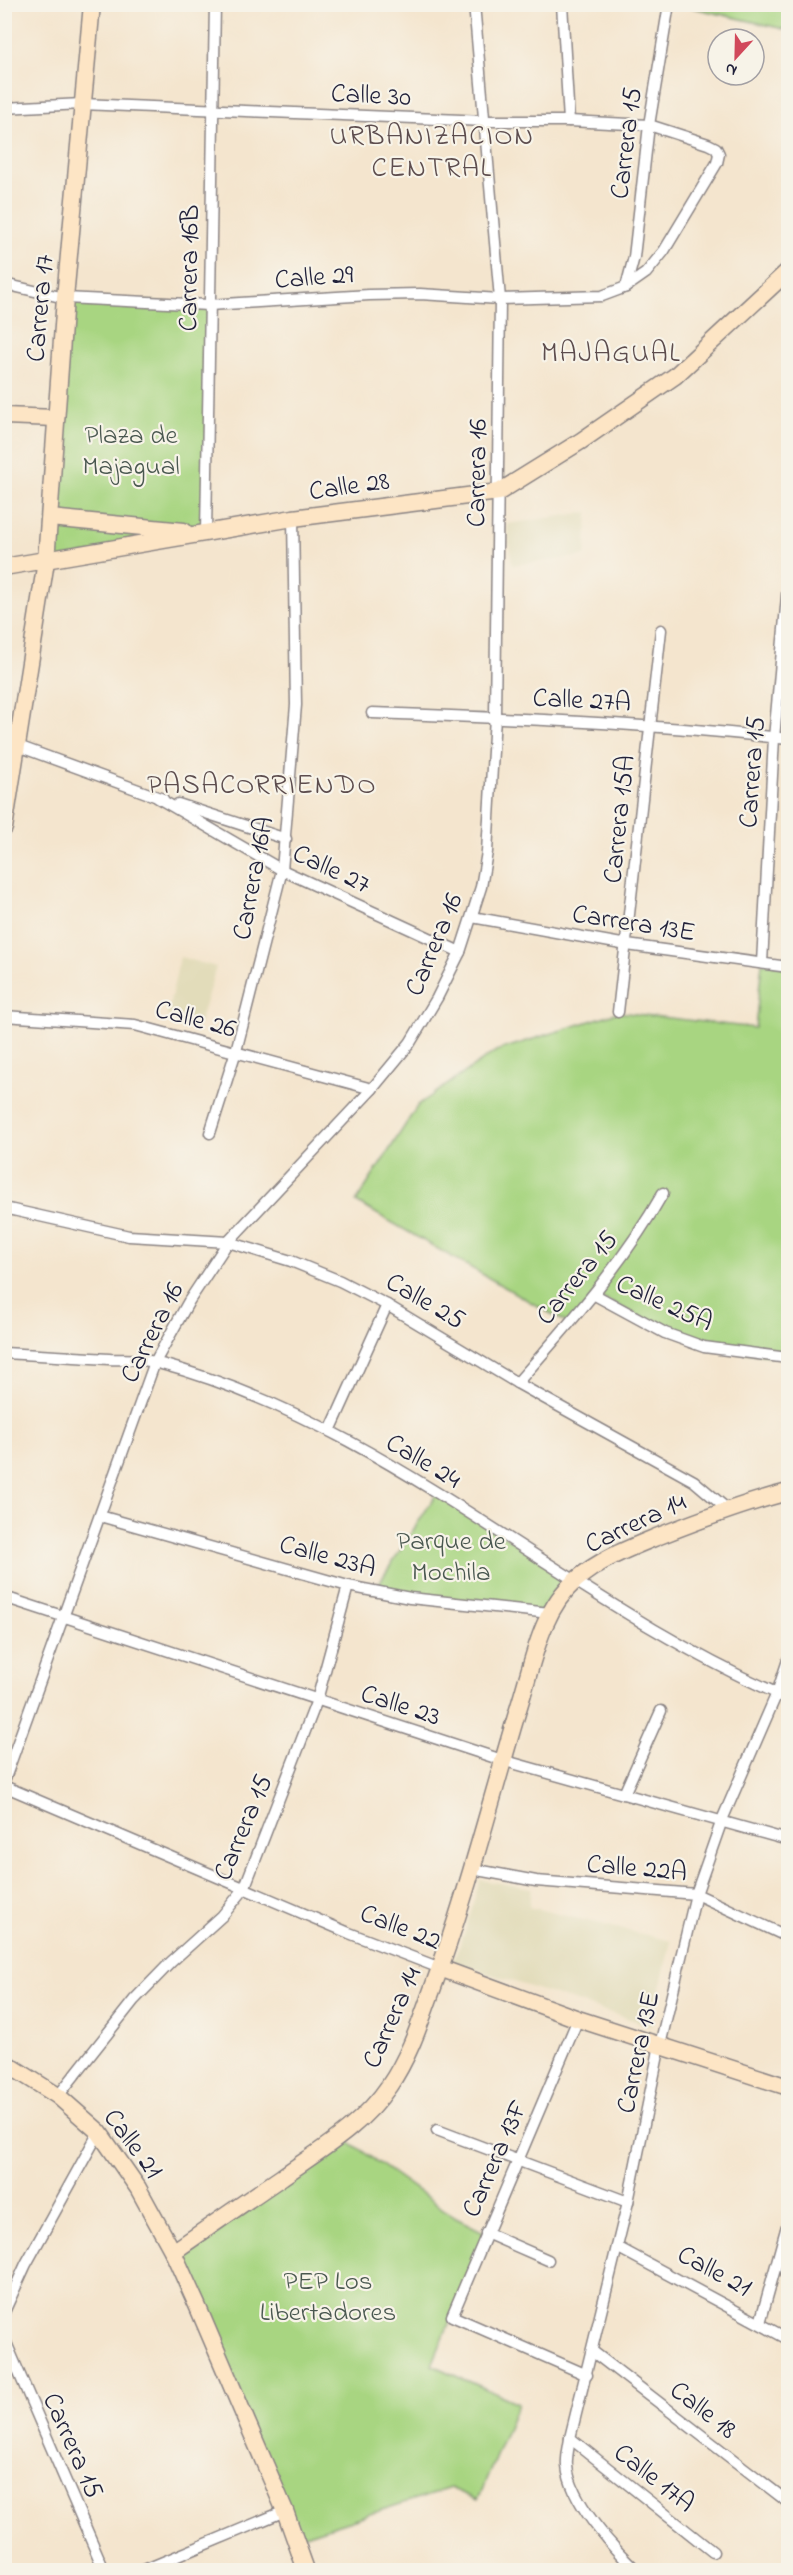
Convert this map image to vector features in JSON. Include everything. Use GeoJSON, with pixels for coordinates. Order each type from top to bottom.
{"type":"FeatureCollection","features":[{"type":"Feature","properties":{"kind":"street","name":"Carrera 17"},"geometry":{"type":"LineString","coordinates":[[4,828],[46,561],[65,298],[92,4]]}},
{"type":"Feature","properties":{"kind":"street","name":"Carrera 16B"},"geometry":{"type":"LineString","coordinates":[[206,533],[215,4]]}},
{"type":"Feature","properties":{"kind":"street","name":"Carrera 16"},"geometry":{"type":"LineString","coordinates":[[4,1781],[155,1362],[189,1301],[228,1242],[372,1089],[410,1043],[437,998],[460,952],[472,917],[487,852],[495,717],[500,299],[474,4]]}},
{"type":"Feature","properties":{"kind":"street"},"geometry":{"type":"LineString","coordinates":[[562,4],[569,121]]}},
{"type":"Feature","properties":{"kind":"street","name":"Carrera 15"},"geometry":{"type":"LineString","coordinates":[[626,287],[634,257],[649,124],[669,4]]}},
{"type":"Feature","properties":{"kind":"street","name":"Calle 30"},"geometry":{"type":"LineString","coordinates":[[4,108],[82,104],[485,121],[649,124],[716,148],[719,154],[717,163],[663,251],[646,273],[626,287]]}},
{"type":"Feature","properties":{"kind":"street"},"geometry":{"type":"LineString","coordinates":[[499,492],[580,441],[675,376],[786,279]]}},
{"type":"Feature","properties":{"kind":"street","name":"Calle 29"},"geometry":{"type":"LineString","coordinates":[[4,284],[65,298],[209,305],[410,294],[500,299],[602,296],[626,287]]}},
{"type":"Feature","properties":{"kind":"street"},"geometry":{"type":"LineString","coordinates":[[4,416],[56,418]]}},
{"type":"Feature","properties":{"kind":"street","name":"Calle 28"},"geometry":{"type":"LineString","coordinates":[[4,567],[293,518],[499,492]]}},
{"type":"Feature","properties":{"kind":"street","name":"Calle 28"},"geometry":{"type":"LineString","coordinates":[[50,518],[206,533]]}},
{"type":"Feature","properties":{"kind":"street","name":"Carrera 16A"},"geometry":{"type":"LineString","coordinates":[[210,1133],[236,1051],[282,870],[296,705],[293,518]]}},
{"type":"Feature","properties":{"kind":"street","name":"Carrera 15"},"geometry":{"type":"LineString","coordinates":[[762,963],[774,738],[789,585]]}},
{"type":"Feature","properties":{"kind":"street","name":"Carrera 15A"},"geometry":{"type":"LineString","coordinates":[[618,1012],[661,630]]}},
{"type":"Feature","properties":{"kind":"street","name":"Calle 27A"},"geometry":{"type":"LineString","coordinates":[[372,713],[651,726],[789,739]]}},
{"type":"Feature","properties":{"kind":"street","name":"Calle 27"},"geometry":{"type":"LineString","coordinates":[[18,746],[158,798],[286,839]]}},
{"type":"Feature","properties":{"kind":"street","name":"Calle 27"},"geometry":{"type":"LineString","coordinates":[[158,798],[282,870],[460,952]]}},
{"type":"Feature","properties":{"kind":"street","name":"Carrera 13E"},"geometry":{"type":"LineString","coordinates":[[472,917],[627,945],[789,967]]}},
{"type":"Feature","properties":{"kind":"street","name":"Calle 26"},"geometry":{"type":"LineString","coordinates":[[4,1016],[135,1025],[372,1089]]}},
{"type":"Feature","properties":{"kind":"street","name":"Carrera 15"},"geometry":{"type":"LineString","coordinates":[[517,1383],[595,1295],[647,1223],[663,1193]]}},
{"type":"Feature","properties":{"kind":"street","name":"Calle 25"},"geometry":{"type":"LineString","coordinates":[[4,1208],[129,1236],[228,1242],[291,1261],[340,1281],[387,1305],[517,1383],[694,1481],[727,1509]]}},
{"type":"Feature","properties":{"kind":"street","name":"Calle 25A"},"geometry":{"type":"LineString","coordinates":[[595,1295],[665,1333],[704,1347],[789,1358]]}},
{"type":"Feature","properties":{"kind":"street"},"geometry":{"type":"LineString","coordinates":[[330,1431],[387,1305]]}},
{"type":"Feature","properties":{"kind":"street","name":"Calle 24"},"geometry":{"type":"LineString","coordinates":[[4,1353],[155,1362],[263,1399],[330,1431],[437,1493],[670,1640],[789,1698]]}},
{"type":"Feature","properties":{"kind":"street"},"geometry":{"type":"LineString","coordinates":[[727,1509],[789,1492]]}},
{"type":"Feature","properties":{"kind":"street","name":"Carrera 14"},"geometry":{"type":"LineString","coordinates":[[173,2252],[341,2136],[372,2108],[390,2085],[408,2053],[440,1968],[472,1869],[502,1761],[550,1613],[575,1581],[621,1552],[727,1509]]}},
{"type":"Feature","properties":{"kind":"street","name":"Calle 23A"},"geometry":{"type":"LineString","coordinates":[[100,1516],[348,1586],[410,1598],[550,1613]]}},
{"type":"Feature","properties":{"kind":"street","name":"Carrera 15"},"geometry":{"type":"LineString","coordinates":[[58,2096],[134,2000],[171,1962],[222,1916],[244,1889],[317,1700],[348,1586]]}},
{"type":"Feature","properties":{"kind":"street","name":"Calle 23"},"geometry":{"type":"LineString","coordinates":[[4,1597],[502,1761],[789,1840]]}},
{"type":"Feature","properties":{"kind":"street","name":"Carrera 13E"},"geometry":{"type":"LineString","coordinates":[[636,2571],[591,2520],[575,2491],[567,2466],[570,2438],[628,2202],[660,2045],[696,1894],[722,1820],[777,1693],[789,1659]]}},
{"type":"Feature","properties":{"kind":"street"},"geometry":{"type":"LineString","coordinates":[[624,1794],[661,1711]]}},
{"type":"Feature","properties":{"kind":"street","name":"Calle 22"},"geometry":{"type":"LineString","coordinates":[[4,1786],[348,1933],[578,2019],[789,2087]]}},
{"type":"Feature","properties":{"kind":"street","name":"Calle 22A"},"geometry":{"type":"LineString","coordinates":[[472,1869],[536,1881],[696,1894],[789,1937]]}},
{"type":"Feature","properties":{"kind":"street","name":"Carrera 13F"},"geometry":{"type":"LineString","coordinates":[[578,2019],[452,2316],[587,2375]]}},
{"type":"Feature","properties":{"kind":"street","name":"Calle 21"},"geometry":{"type":"LineString","coordinates":[[4,2062],[58,2096],[99,2132],[138,2188],[173,2252]]}},
{"type":"Feature","properties":{"kind":"street"},"geometry":{"type":"LineString","coordinates":[[437,2130],[628,2202]]}},
{"type":"Feature","properties":{"kind":"street"},"geometry":{"type":"LineString","coordinates":[[4,2312],[26,2264],[99,2132]]}},
{"type":"Feature","properties":{"kind":"street"},"geometry":{"type":"LineString","coordinates":[[760,2323],[789,2222]]}},
{"type":"Feature","properties":{"kind":"street"},"geometry":{"type":"LineString","coordinates":[[486,2233],[548,2260]]}},
{"type":"Feature","properties":{"kind":"street","name":"Calle 21"},"geometry":{"type":"LineString","coordinates":[[617,2247],[789,2339]]}},
{"type":"Feature","properties":{"kind":"street"},"geometry":{"type":"LineString","coordinates":[[173,2252],[285,2511],[306,2571]]}},
{"type":"Feature","properties":{"kind":"street","name":"Carrera 15"},"geometry":{"type":"LineString","coordinates":[[4,2338],[104,2571]]}},
{"type":"Feature","properties":{"kind":"street","name":"Calle 18"},"geometry":{"type":"LineString","coordinates":[[592,2351],[789,2502]]}},
{"type":"Feature","properties":{"kind":"street","name":"Calle 17A"},"geometry":{"type":"LineString","coordinates":[[570,2438],[713,2552]]}},
{"type":"Feature","properties":{"kind":"street"},"geometry":{"type":"LineString","coordinates":[[144,2571],[285,2511]]}},
{"type":"Feature","properties":{"kind":"shaded area"},"geometry":{"type":"Polygon","coordinates":[[[588,512],[585,556],[512,565],[507,524],[588,512]]]}},
{"type":"Feature","properties":{"kind":"shaded area"},"geometry":{"type":"Polygon","coordinates":[[[180,957],[216,967],[199,1024],[167,1016],[180,957]]]}},
{"type":"Feature","properties":{"kind":"shaded area"},"geometry":{"type":"Polygon","coordinates":[[[480,1880],[531,1888],[529,1907],[671,1941],[651,2026],[453,1962],[465,1932],[480,1880]]]}},
{"type":"Feature","properties":{"kind":"green space"},"geometry":{"type":"Polygon","coordinates":[[[681,5],[788,5],[788,30],[681,5]]]}},
{"type":"Feature","properties":{"kind":"green space","name":"Plaza de Majagual"},"geometry":{"type":"Polygon","coordinates":[[[65,298],[209,305],[206,533],[46,561],[65,298]]]}},
{"type":"Feature","properties":{"kind":"green space"},"geometry":{"type":"Polygon","coordinates":[[[762,963],[788,967],[788,1358],[704,1347],[595,1295],[569,1324],[356,1202],[418,1105],[496,1051],[618,1012],[755,1028],[762,963]]]}},
{"type":"Feature","properties":{"kind":"green space","name":"Parque de Mochila"},"geometry":{"type":"Polygon","coordinates":[[[437,1493],[575,1581],[550,1613],[374,1591],[437,1493]]]}},
{"type":"Feature","properties":{"kind":"green space","name":"PEP Los Libertadores"},"geometry":{"type":"Polygon","coordinates":[[[341,2136],[456,2218],[486,2233],[432,2365],[518,2403],[478,2500],[450,2488],[295,2538],[173,2252],[341,2136]]]}},
{"type":"Feature","properties":{"kind":"district","name":"URBANIZACION CENTRAL"},"geometry":{"type":"Point","coordinates":[432,150]}},
{"type":"Feature","properties":{"kind":"district","name":"MAJAGUAL"},"geometry":{"type":"Point","coordinates":[611,351]}},
{"type":"Feature","properties":{"kind":"district","name":"PASACORRIENDO"},"geometry":{"type":"Point","coordinates":[262,783]}}]}
